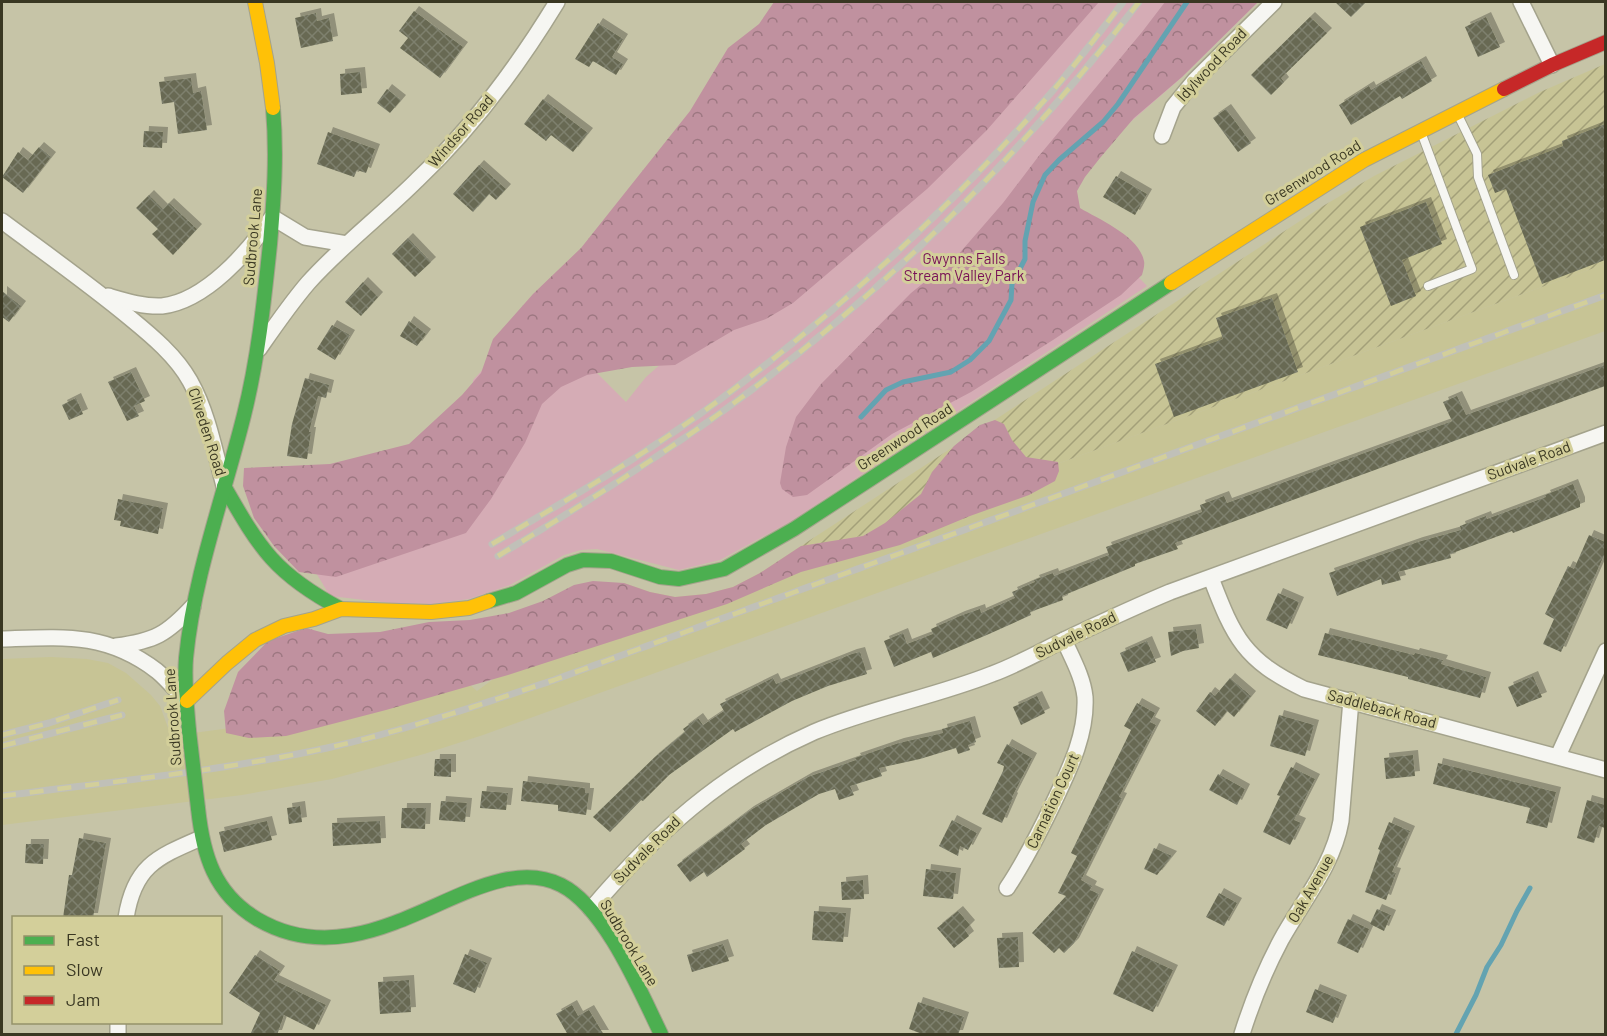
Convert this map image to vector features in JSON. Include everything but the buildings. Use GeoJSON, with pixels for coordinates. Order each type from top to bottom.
{"type":"FeatureCollection","features":[{"type":"Feature","properties":{"kind":"street","name":"Sudbrook Lane"},"geometry":{"type":"LineString","coordinates":[[255,2],[266,50],[276,168],[264,303],[256,353],[244,415],[195,604],[186,659],[189,731],[205,858],[212,874],[238,905],[255,918],[290,933],[314,938],[339,937],[394,925],[473,891],[502,882],[542,879],[559,885],[576,895],[591,909],[618,951],[661,1035]]}},
{"type":"Feature","properties":{"kind":"street","name":"Windsor Road"},"geometry":{"type":"LineString","coordinates":[[256,353],[309,282],[418,180],[455,141],[510,72],[557,2]]}},
{"type":"Feature","properties":{"kind":"street","name":"Idylwood Road"},"geometry":{"type":"LineString","coordinates":[[1162,136],[1173,107],[1195,80],[1274,2]]}},
{"type":"Feature","properties":{"kind":"street"},"geometry":{"type":"LineString","coordinates":[[1521,2],[1552,65]]}},
{"type":"Feature","properties":{"kind":"street","name":"Greenwood Road"},"geometry":{"type":"LineString","coordinates":[[187,701],[255,640],[284,626],[314,619],[341,609],[431,612],[469,608],[516,593],[567,565],[583,560],[611,561],[660,576],[679,579],[724,568],[794,529],[1364,160],[1552,65],[1605,42]]}},
{"type":"Feature","properties":{"kind":"street"},"geometry":{"type":"LineString","coordinates":[[102,294],[141,305],[164,306],[184,299],[203,288],[242,256],[272,217],[305,237],[347,244]]}},
{"type":"Feature","properties":{"kind":"street","name":"Cliveden Road"},"geometry":{"type":"LineString","coordinates":[[2,221],[102,294],[149,334],[174,359],[190,380],[201,405],[224,486],[255,539],[272,561],[290,578],[341,609]]}},
{"type":"Feature","properties":{"kind":"street","name":"Sudvale Road"},"geometry":{"type":"LineString","coordinates":[[591,909],[657,836],[725,782],[766,756],[815,732],[1015,666],[1064,640],[1170,592],[1605,433]]}},
{"type":"Feature","properties":{"kind":"street","name":"Saddleback Road"},"geometry":{"type":"LineString","coordinates":[[1211,578],[1226,618],[1237,638],[1260,663],[1278,676],[1304,688],[1605,770]]}},
{"type":"Feature","properties":{"kind":"street"},"geometry":{"type":"LineString","coordinates":[[2,639],[82,639],[116,646],[139,643],[156,638],[175,626],[195,604]]}},
{"type":"Feature","properties":{"kind":"street","name":"Carnation Court"},"geometry":{"type":"LineString","coordinates":[[1007,888],[1025,861],[1077,752],[1084,718],[1084,695],[1078,672],[1064,640]]}},
{"type":"Feature","properties":{"kind":"street"},"geometry":{"type":"LineString","coordinates":[[116,646],[159,672],[187,701]]}},
{"type":"Feature","properties":{"kind":"street"},"geometry":{"type":"LineString","coordinates":[[1557,756],[1605,651]]}},
{"type":"Feature","properties":{"kind":"street","name":"Oak Avenue"},"geometry":{"type":"LineString","coordinates":[[1242,1035],[1267,967],[1326,867],[1338,839],[1351,700]]}},
{"type":"Feature","properties":{"kind":"street"},"geometry":{"type":"LineString","coordinates":[[126,916],[129,897],[139,878],[149,866],[165,853],[201,838]]}},
{"type":"Feature","properties":{"kind":"lane"},"geometry":{"type":"LineString","coordinates":[[1457,112],[1477,154],[1479,177],[1514,275]]}},
{"type":"Feature","properties":{"kind":"lane"},"geometry":{"type":"LineString","coordinates":[[1421,130],[1472,269],[1428,286]]}},
{"type":"Feature","properties":{"kind":"shaded area"},"geometry":{"type":"Polygon","coordinates":[[[1605,64],[1605,264],[794,560],[801,546],[1323,206],[1374,176],[1540,92],[1605,64]]]}},
{"type":"Feature","properties":{"kind":"shaded area"},"geometry":{"type":"Polygon","coordinates":[[[1605,264],[1605,331],[483,735],[332,779],[242,795],[2,825],[2,659],[51,657],[108,663],[126,673],[151,695],[160,706],[171,736],[238,727],[456,673],[477,691],[624,583],[675,597],[706,594],[733,587],[760,573],[801,546],[794,560],[1605,264]]]}},
{"type":"Feature","properties":{"kind":"green space"},"geometry":{"type":"Polygon","coordinates":[[[774,2],[1099,2],[987,130],[927,189],[793,303],[766,319],[734,330],[675,365],[632,367],[587,375],[561,387],[542,404],[525,443],[491,499],[466,533],[336,577],[299,572],[274,546],[254,518],[243,486],[244,468],[330,464],[409,444],[462,395],[481,373],[493,339],[533,294],[581,248],[690,111],[728,48],[759,24],[774,2]]]}},
{"type":"Feature","properties":{"kind":"green space","name":"Gwynns Falls Stream Valley Park"},"geometry":{"type":"Polygon","coordinates":[[[1018,2],[1258,2],[1182,77],[1054,189],[1147,286],[790,522],[720,560],[679,570],[597,549],[581,550],[564,555],[510,585],[469,599],[432,604],[391,603],[330,596],[253,468],[348,464],[474,483],[473,380],[537,313],[626,402],[646,377],[670,356],[1018,2]]]}},
{"type":"Feature","properties":{"kind":"green space"},"geometry":{"type":"Polygon","coordinates":[[[1165,2],[1258,2],[1182,77],[1134,118],[1085,177],[1077,191],[1080,208],[1118,230],[1135,244],[1144,261],[1142,275],[1121,295],[1053,340],[971,392],[892,434],[807,495],[793,497],[782,489],[780,483],[786,447],[796,417],[821,384],[911,293],[957,256],[1003,203],[1165,2]]]}},
{"type":"Feature","properties":{"kind":"green space"},"geometry":{"type":"Polygon","coordinates":[[[995,420],[1004,424],[1012,440],[1026,457],[1058,462],[1059,471],[1055,481],[1029,495],[900,545],[801,572],[727,604],[508,675],[286,736],[249,738],[226,733],[224,711],[238,672],[268,641],[306,628],[328,634],[380,632],[429,622],[470,620],[509,613],[543,601],[574,585],[593,581],[624,583],[675,597],[706,594],[733,587],[760,573],[801,546],[863,536],[885,523],[921,494],[932,472],[954,446],[980,425],[995,420]]]}},
{"type":"Feature","properties":{"kind":"waterway"},"geometry":{"type":"LineString","coordinates":[[861,417],[886,390],[903,382],[951,372],[970,360],[989,341],[1011,300],[1012,284],[1025,259],[1025,241],[1033,202],[1045,175],[1103,122],[1118,104],[1187,2]]}},
{"type":"Feature","properties":{"kind":"waterway"},"geometry":{"type":"LineString","coordinates":[[1456,1034],[1487,967],[1530,888]]}},
{"type":"Feature","properties":{"kind":"railway"},"geometry":{"type":"LineString","coordinates":[[492,544],[607,476],[691,421],[807,331],[933,218],[973,177],[1060,83],[1123,2]]}},
{"type":"Feature","properties":{"kind":"railway"},"geometry":{"type":"LineString","coordinates":[[498,556],[612,486],[723,411],[838,321],[946,222],[997,169],[1046,115],[1139,2]]}},
{"type":"Feature","properties":{"kind":"railway"},"geometry":{"type":"LineString","coordinates":[[2,796],[165,775],[287,756],[384,734],[441,717],[554,680],[1606,295]]}},
{"type":"Feature","properties":{"kind":"railway"},"geometry":{"type":"LineString","coordinates":[[2,735],[49,723],[118,700]]}},
{"type":"Feature","properties":{"kind":"railway"},"geometry":{"type":"LineString","coordinates":[[2,746],[122,715]]}},
{"type":"Feature","properties":{"kind":"traffic: fast"},"geometry":{"type":"LineString","coordinates":[[189,731],[185,676],[190,627],[203,566],[244,415],[260,330],[274,193],[273,108]]}},
{"type":"Feature","properties":{"kind":"traffic: fast"},"geometry":{"type":"LineString","coordinates":[[489,601],[516,593],[567,565],[583,560],[611,561],[660,577],[679,579],[724,569],[794,529],[1171,283]]}},
{"type":"Feature","properties":{"kind":"traffic: fast"},"geometry":{"type":"LineString","coordinates":[[224,486],[248,527],[271,558],[300,584],[341,609]]}},
{"type":"Feature","properties":{"kind":"traffic: fast"},"geometry":{"type":"LineString","coordinates":[[189,731],[198,808]]}},
{"type":"Feature","properties":{"kind":"traffic: fast"},"geometry":{"type":"LineString","coordinates":[[198,808],[203,842],[213,871],[230,897],[257,919],[300,935],[342,936],[382,927],[495,882],[529,877],[561,885],[577,896],[606,930],[632,974],[661,1034]]}},
{"type":"Feature","properties":{"kind":"traffic: slow"},"geometry":{"type":"LineString","coordinates":[[255,2],[273,108]]}},
{"type":"Feature","properties":{"kind":"traffic: slow"},"geometry":{"type":"LineString","coordinates":[[1171,283],[1364,160],[1504,89]]}},
{"type":"Feature","properties":{"kind":"traffic: slow"},"geometry":{"type":"LineString","coordinates":[[187,701],[255,640],[284,626],[314,619],[341,609],[431,612],[469,608],[489,601]]}},
{"type":"Feature","properties":{"kind":"traffic: jam"},"geometry":{"type":"LineString","coordinates":[[1504,89],[1606,42]]}}]}
